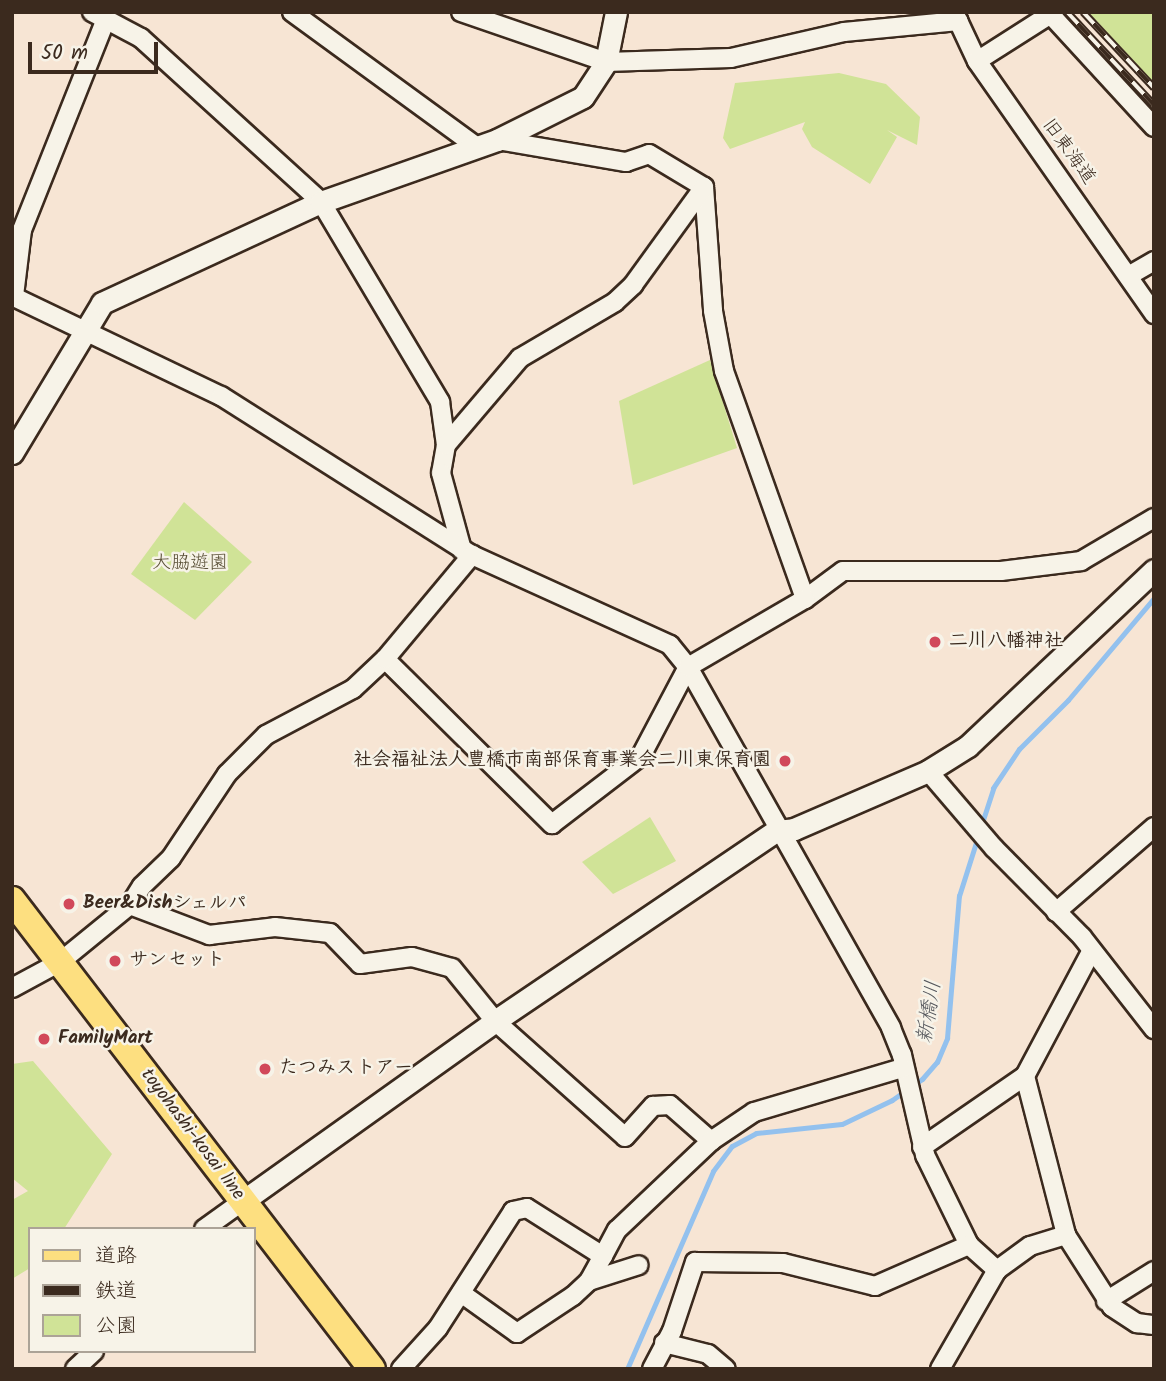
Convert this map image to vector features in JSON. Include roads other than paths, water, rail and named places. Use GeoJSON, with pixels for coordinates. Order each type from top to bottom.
{"type":"FeatureCollection","features":[{"type":"Feature","properties":{"kind":"main road","name":"toyohashi-kosai line"},"geometry":{"type":"LineString","coordinates":[[12,900],[372,1369]]}},
{"type":"Feature","properties":{"kind":"street"},"geometry":{"type":"LineString","coordinates":[[292,12],[477,147]]}},
{"type":"Feature","properties":{"kind":"street"},"geometry":{"type":"LineString","coordinates":[[461,12],[606,62],[731,58],[844,32],[956,17]]}},
{"type":"Feature","properties":{"kind":"street"},"geometry":{"type":"LineString","coordinates":[[12,453],[102,303],[321,202],[498,140],[583,97],[606,62],[616,12]]}},
{"type":"Feature","properties":{"kind":"street"},"geometry":{"type":"LineString","coordinates":[[977,61],[1053,14],[1154,127]]}},
{"type":"Feature","properties":{"kind":"street"},"geometry":{"type":"LineString","coordinates":[[467,553],[441,473],[446,445],[440,402],[321,202],[141,38],[99,16],[22,230],[13,296],[85,328],[222,396],[467,553],[670,645],[688,667],[891,1028],[922,1147],[969,1245],[997,1269]]}},
{"type":"Feature","properties":{"kind":"street","name":"旧東海道"},"geometry":{"type":"LineString","coordinates":[[956,17],[977,61],[1130,275],[1154,314]]}},
{"type":"Feature","properties":{"kind":"street"},"geometry":{"type":"LineString","coordinates":[[498,140],[626,162],[649,154],[704,187]]}},
{"type":"Feature","properties":{"kind":"street"},"geometry":{"type":"LineString","coordinates":[[446,445],[520,358],[615,302],[633,285],[704,187]]}},
{"type":"Feature","properties":{"kind":"street"},"geometry":{"type":"LineString","coordinates":[[704,187],[713,311],[724,371],[744,425],[748,448],[805,599]]}},
{"type":"Feature","properties":{"kind":"street"},"geometry":{"type":"LineString","coordinates":[[1130,275],[1154,261]]}},
{"type":"Feature","properties":{"kind":"street"},"geometry":{"type":"LineString","coordinates":[[385,659],[552,824],[641,756],[688,667],[805,599],[843,571],[1001,571],[1081,561],[1154,518]]}},
{"type":"Feature","properties":{"kind":"street"},"geometry":{"type":"LineString","coordinates":[[12,988],[60,962],[130,905],[142,886],[171,858],[227,774],[265,736],[353,689],[385,659],[467,553]]}},
{"type":"Feature","properties":{"kind":"street"},"geometry":{"type":"LineString","coordinates":[[207,1227],[495,1021],[782,830],[794,830],[928,771],[968,746],[1154,570]]}},
{"type":"Feature","properties":{"kind":"street"},"geometry":{"type":"LineString","coordinates":[[928,771],[1056,912],[1154,1029]]}},
{"type":"Feature","properties":{"kind":"street"},"geometry":{"type":"LineString","coordinates":[[1056,912],[1154,827]]}},
{"type":"Feature","properties":{"kind":"street"},"geometry":{"type":"LineString","coordinates":[[130,905],[209,935],[275,927],[330,933],[360,964],[412,957],[453,968],[495,1021],[625,1137],[653,1106],[670,1105],[711,1141]]}},
{"type":"Feature","properties":{"kind":"street"},"geometry":{"type":"LineString","coordinates":[[922,1147],[1025,1076],[1091,952]]}},
{"type":"Feature","properties":{"kind":"street"},"geometry":{"type":"LineString","coordinates":[[589,1281],[617,1230],[711,1141],[754,1112],[903,1070]]}},
{"type":"Feature","properties":{"kind":"street"},"geometry":{"type":"LineString","coordinates":[[1025,1076],[1066,1235],[1106,1301],[1136,1323],[1154,1325]]}},
{"type":"Feature","properties":{"kind":"street"},"geometry":{"type":"LineString","coordinates":[[401,1369],[438,1328],[513,1211],[527,1208],[603,1256]]}},
{"type":"Feature","properties":{"kind":"street"},"geometry":{"type":"LineString","coordinates":[[940,1369],[997,1269],[1030,1246],[1066,1235]]}},
{"type":"Feature","properties":{"kind":"street"},"geometry":{"type":"LineString","coordinates":[[652,1369],[695,1262],[783,1263],[875,1286],[969,1245]]}},
{"type":"Feature","properties":{"kind":"street"},"geometry":{"type":"LineString","coordinates":[[461,1293],[517,1333],[589,1281],[639,1265]]}},
{"type":"Feature","properties":{"kind":"street"},"geometry":{"type":"LineString","coordinates":[[1106,1301],[1154,1272]]}},
{"type":"Feature","properties":{"kind":"street"},"geometry":{"type":"LineString","coordinates":[[664,1343],[708,1354],[726,1369]]}},
{"type":"Feature","properties":{"kind":"street"},"geometry":{"type":"LineString","coordinates":[[75,1369],[92,1353]]}},
{"type":"Feature","properties":{"kind":"waterway","name":"新橋川"},"geometry":{"type":"LineString","coordinates":[[981,826],[993,788],[1019,749],[1068,700],[1154,598]]}},
{"type":"Feature","properties":{"kind":"waterway","name":"新橋川"},"geometry":{"type":"LineString","coordinates":[[627,1369],[713,1171],[732,1146],[756,1133],[842,1124],[892,1100],[922,1079],[937,1062],[947,1038],[959,896],[978,836]]}},
{"type":"Feature","properties":{"kind":"railway"},"geometry":{"type":"LineString","coordinates":[[1067,12],[1154,105]]}},
{"type":"Feature","properties":{"kind":"railway"},"geometry":{"type":"LineString","coordinates":[[1083,12],[1154,88]]}},
{"type":"Feature","properties":{"kind":"place","name":"二川八幡神社"},"geometry":{"type":"Point","coordinates":[935,642]}},
{"type":"Feature","properties":{"kind":"place","name":"社会福祉法人豊橋市南部保育事業会二川東保育園"},"geometry":{"type":"Point","coordinates":[785,761]}},
{"type":"Feature","properties":{"kind":"place","name":"Beer&Dishシェルパ"},"geometry":{"type":"Point","coordinates":[69,904]}},
{"type":"Feature","properties":{"kind":"place","name":"サンセット"},"geometry":{"type":"Point","coordinates":[115,961]}},
{"type":"Feature","properties":{"kind":"place","name":"FamilyMart"},"geometry":{"type":"Point","coordinates":[44,1039]}},
{"type":"Feature","properties":{"kind":"place","name":"たつみストアー"},"geometry":{"type":"Point","coordinates":[265,1069]}},
{"type":"Feature","properties":{"kind":"park label","name":"大脇遊園"},"geometry":{"type":"Point","coordinates":[190,564]}}]}
